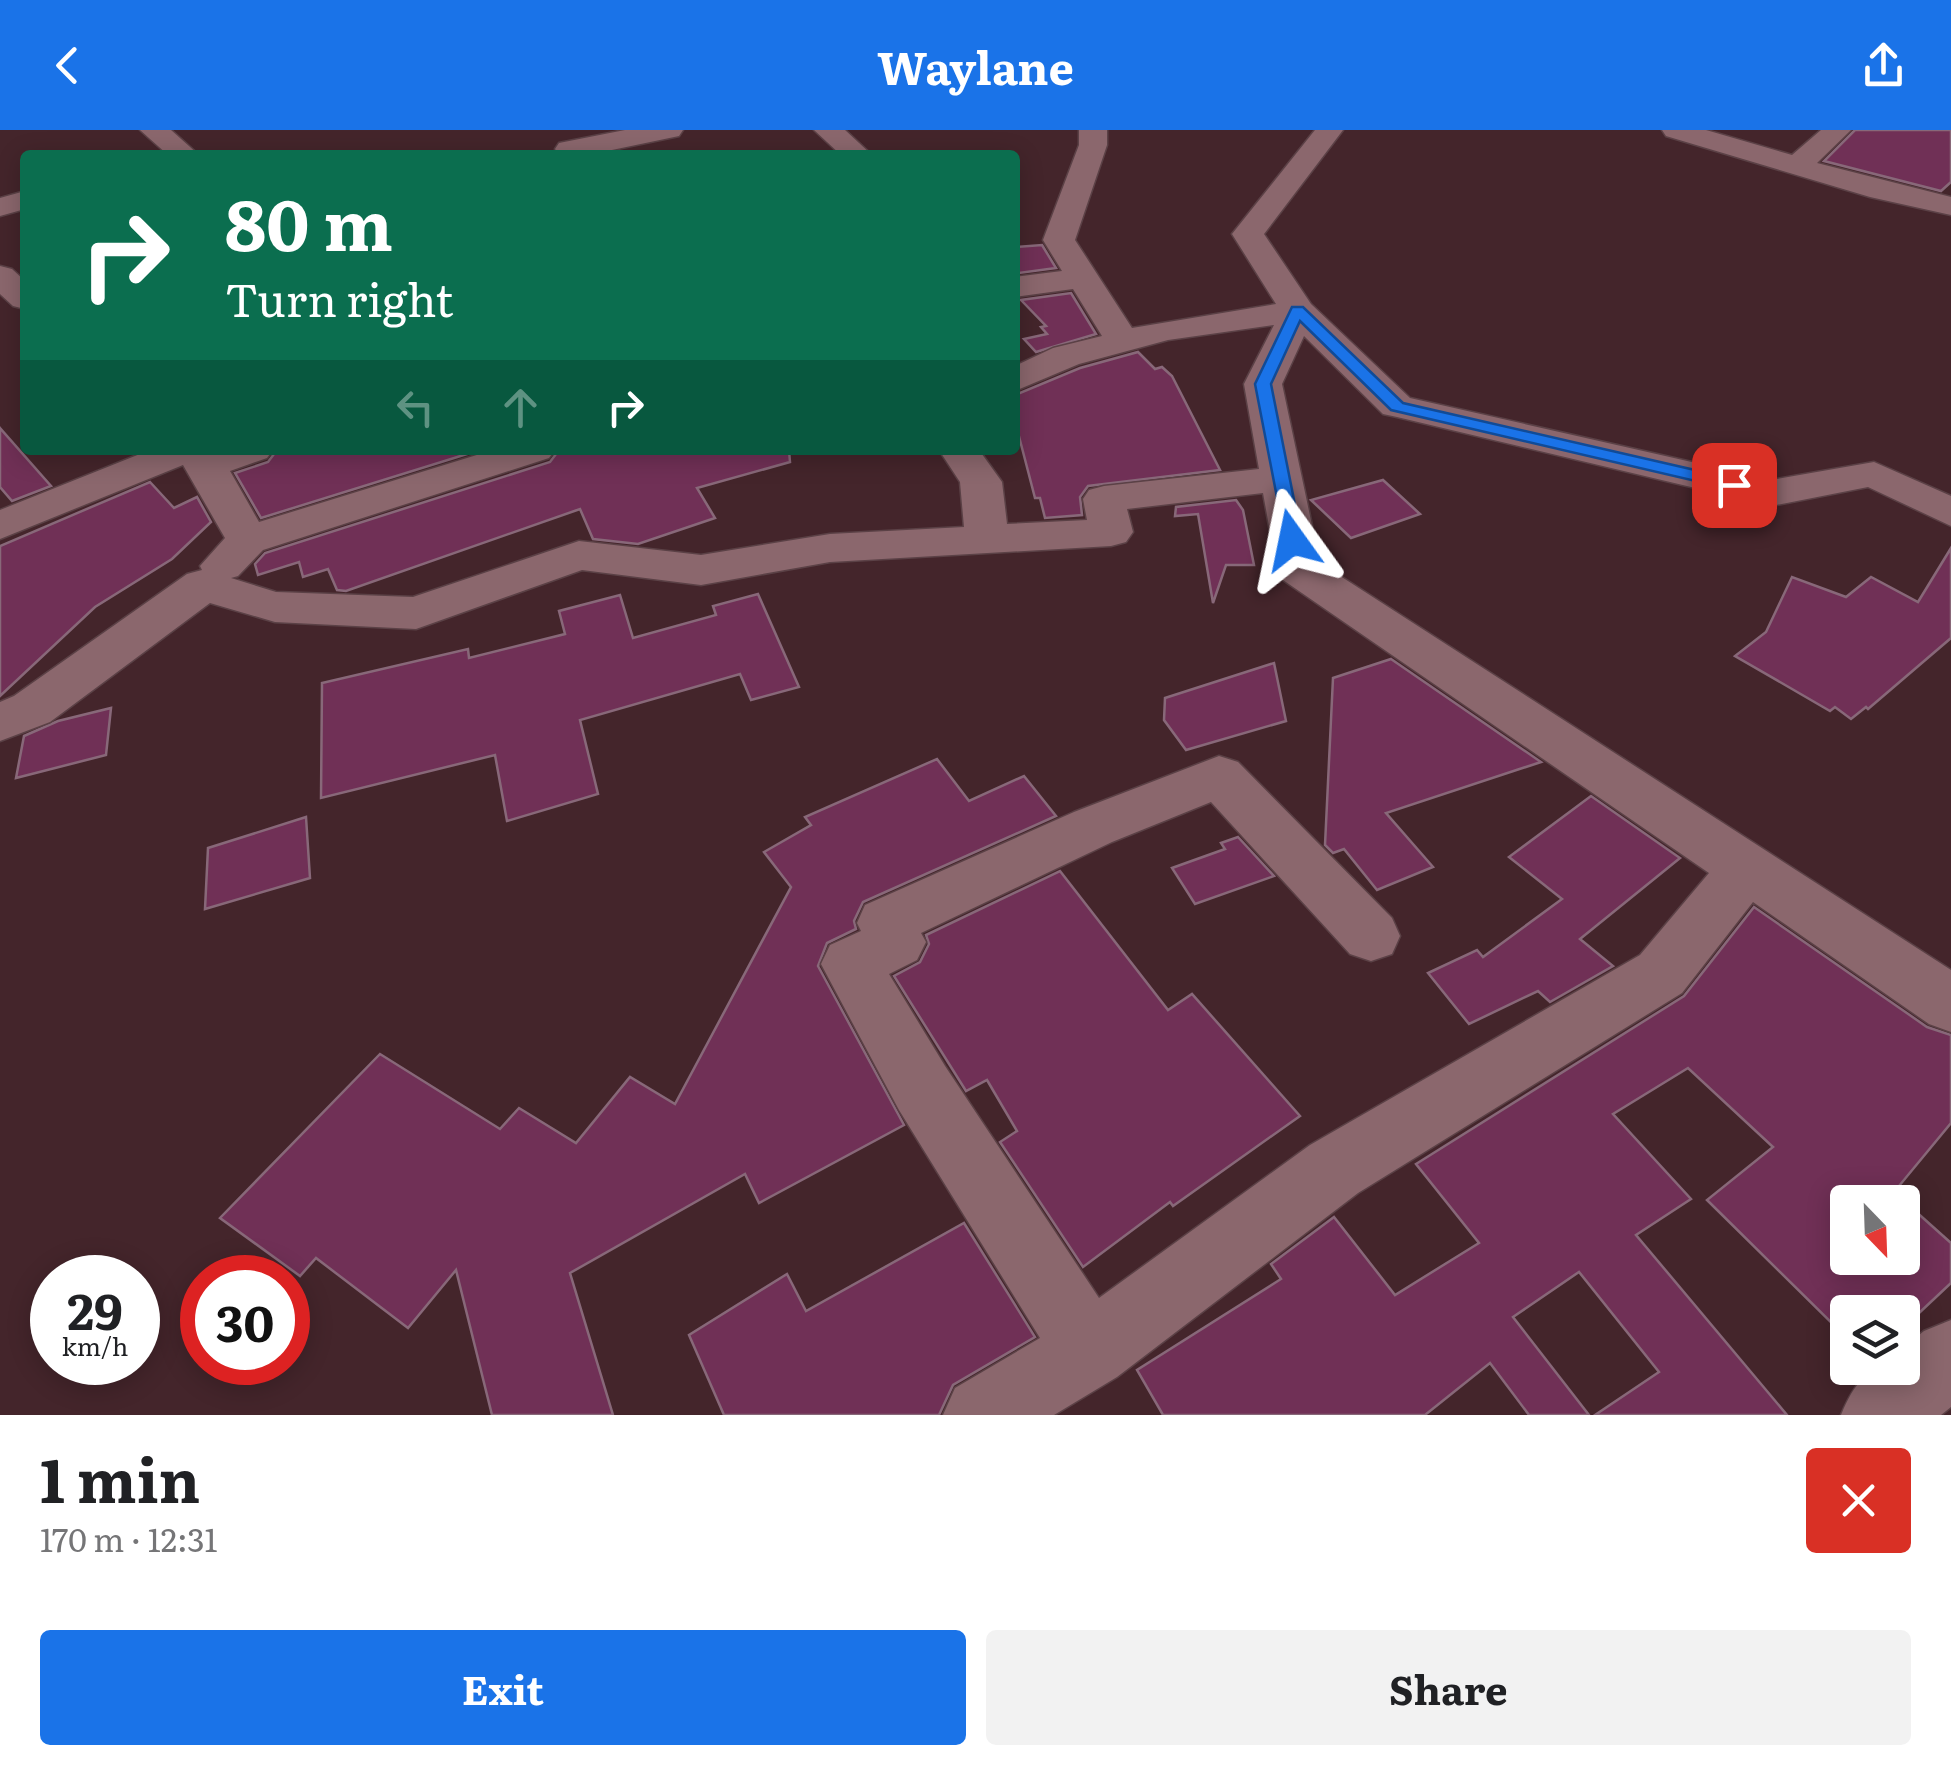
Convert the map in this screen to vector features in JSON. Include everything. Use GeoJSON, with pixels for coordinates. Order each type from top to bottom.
{"type":"FeatureCollection","features":[{"type":"Feature","properties":{"kind":"street"},"geometry":{"type":"LineString","coordinates":[[154,130],[179,150]]}},
{"type":"Feature","properties":{"kind":"street"},"geometry":{"type":"LineString","coordinates":[[567,145],[669,130]]}},
{"type":"Feature","properties":{"kind":"street"},"geometry":{"type":"LineString","coordinates":[[828,130],[852,150]]}},
{"type":"Feature","properties":{"kind":"street"},"geometry":{"type":"LineString","coordinates":[[1093,130],[1093,145],[1044,239],[1083,278],[1123,342]]}},
{"type":"Feature","properties":{"kind":"street"},"geometry":{"type":"LineString","coordinates":[[1329,130],[1248,234],[1298,310],[1397,406],[1771,494],[1874,474],[1951,513]]}},
{"type":"Feature","properties":{"kind":"street"},"geometry":{"type":"LineString","coordinates":[[1676,130],[1881,191],[1951,206]]}},
{"type":"Feature","properties":{"kind":"street"},"geometry":{"type":"LineString","coordinates":[[1797,166],[1837,130]]}},
{"type":"Feature","properties":{"kind":"street"},"geometry":{"type":"LineString","coordinates":[[0,276],[20,294]]}},
{"type":"Feature","properties":{"kind":"street"},"geometry":{"type":"LineString","coordinates":[[1020,286],[1083,278]]}},
{"type":"Feature","properties":{"kind":"street"},"geometry":{"type":"LineString","coordinates":[[1020,378],[1066,356],[1166,330],[1298,310]]}},
{"type":"Feature","properties":{"kind":"street"},"geometry":{"type":"LineString","coordinates":[[1298,310],[1263,384],[1299,570],[1951,1004]]}},
{"type":"Feature","properties":{"kind":"street"},"geometry":{"type":"LineString","coordinates":[[0,526],[194,455],[248,540]]}},
{"type":"Feature","properties":{"kind":"street"},"geometry":{"type":"LineString","coordinates":[[0,722],[32,709],[203,585],[248,540],[518,455]]}},
{"type":"Feature","properties":{"kind":"street"},"geometry":{"type":"LineString","coordinates":[[962,455],[981,482],[987,539]]}},
{"type":"Feature","properties":{"kind":"street"},"geometry":{"type":"LineString","coordinates":[[203,585],[275,608],[416,613],[578,556],[701,570],[830,548],[1111,532],[1104,500],[1280,479]]}},
{"type":"Feature","properties":{"kind":"street"},"geometry":{"type":"LineString","coordinates":[[1090,1350],[922,1088],[851,964],[896,942],[886,923],[948,891],[1219,776],[1371,936]]}},
{"type":"Feature","properties":{"kind":"street"},"geometry":{"type":"LineString","coordinates":[[982,1415],[1090,1350],[1334,1169],[1662,974],[1746,868]]}},
{"type":"Feature","properties":{"kind":"street"},"geometry":{"type":"LineString","coordinates":[[1880,1415],[1951,1358]]}},
{"type":"Feature","properties":{"kind":"building"},"geometry":{"type":"Polygon","coordinates":[[[1855,130],[1951,130],[1951,182],[1941,191],[1824,161],[1855,130]]]}},
{"type":"Feature","properties":{"kind":"building"},"geometry":{"type":"Polygon","coordinates":[[[1042,245],[1056,268],[1020,273],[1020,247],[1042,245]]]}},
{"type":"Feature","properties":{"kind":"building"},"geometry":{"type":"Polygon","coordinates":[[[1071,293],[1096,334],[1036,352],[1024,339],[1047,334],[1041,327],[1046,326],[1021,300],[1071,293]]]}},
{"type":"Feature","properties":{"kind":"building"},"geometry":{"type":"Polygon","coordinates":[[[1138,352],[1155,369],[1162,367],[1172,376],[1220,470],[1088,486],[1080,497],[1082,515],[1045,518],[1040,498],[1035,498],[1020,440],[1020,393],[1080,368],[1138,352]]]}},
{"type":"Feature","properties":{"kind":"building"},"geometry":{"type":"Polygon","coordinates":[[[0,428],[51,486],[12,501],[0,487],[0,428]]]}},
{"type":"Feature","properties":{"kind":"building"},"geometry":{"type":"Polygon","coordinates":[[[273,455],[464,455],[261,518],[235,473],[268,462],[273,455]]]}},
{"type":"Feature","properties":{"kind":"building"},"geometry":{"type":"Polygon","coordinates":[[[555,455],[789,455],[790,462],[697,488],[715,518],[638,544],[593,539],[580,509],[346,591],[337,590],[328,569],[303,577],[299,562],[258,575],[255,564],[265,553],[550,462],[555,455]]]}},
{"type":"Feature","properties":{"kind":"building"},"geometry":{"type":"Polygon","coordinates":[[[1383,480],[1420,514],[1351,538],[1311,500],[1383,480]]]}},
{"type":"Feature","properties":{"kind":"building"},"geometry":{"type":"Polygon","coordinates":[[[150,482],[174,508],[197,497],[211,522],[172,559],[95,607],[0,696],[0,546],[150,482]]]}},
{"type":"Feature","properties":{"kind":"building"},"geometry":{"type":"Polygon","coordinates":[[[1236,500],[1243,510],[1254,565],[1226,565],[1213,603],[1198,514],[1175,516],[1176,507],[1236,500]]]}},
{"type":"Feature","properties":{"kind":"building"},"geometry":{"type":"Polygon","coordinates":[[[1951,548],[1951,638],[1851,719],[1735,656],[1766,632],[1792,577],[1846,597],[1871,577],[1918,602],[1951,548]]]}},
{"type":"Feature","properties":{"kind":"building"},"geometry":{"type":"Polygon","coordinates":[[[758,594],[799,687],[751,700],[740,674],[580,720],[598,794],[507,821],[495,755],[321,798],[322,683],[468,649],[469,658],[565,634],[559,611],[620,595],[633,638],[716,615],[713,606],[758,594]]]}},
{"type":"Feature","properties":{"kind":"building"},"geometry":{"type":"Polygon","coordinates":[[[1391,659],[1541,762],[1386,813],[1433,867],[1377,890],[1344,849],[1333,853],[1325,845],[1333,678],[1391,659]]]}},
{"type":"Feature","properties":{"kind":"building"},"geometry":{"type":"Polygon","coordinates":[[[1274,663],[1286,721],[1186,750],[1164,720],[1165,698],[1274,663]]]}},
{"type":"Feature","properties":{"kind":"building"},"geometry":{"type":"Polygon","coordinates":[[[111,708],[106,755],[16,778],[24,736],[58,721],[111,708]]]}},
{"type":"Feature","properties":{"kind":"building"},"geometry":{"type":"Polygon","coordinates":[[[937,759],[969,801],[1024,776],[1056,816],[863,902],[854,921],[856,929],[827,943],[818,966],[904,1125],[759,1203],[745,1174],[570,1273],[613,1415],[492,1415],[456,1270],[408,1328],[316,1258],[310,1265],[310,1255],[271,1255],[220,1218],[380,1054],[500,1129],[519,1108],[576,1143],[630,1077],[675,1104],[791,887],[764,852],[811,825],[805,817],[937,759]]]}},
{"type":"Feature","properties":{"kind":"building"},"geometry":{"type":"Polygon","coordinates":[[[1591,796],[1680,858],[1580,939],[1613,966],[1550,1002],[1538,991],[1469,1024],[1428,973],[1477,950],[1483,957],[1562,899],[1509,857],[1591,796]]]}},
{"type":"Feature","properties":{"kind":"building"},"geometry":{"type":"Polygon","coordinates":[[[306,817],[310,878],[205,909],[208,848],[306,817]]]}},
{"type":"Feature","properties":{"kind":"building"},"geometry":{"type":"Polygon","coordinates":[[[1238,837],[1274,876],[1195,904],[1172,868],[1225,849],[1221,843],[1238,837]]]}},
{"type":"Feature","properties":{"kind":"building"},"geometry":{"type":"Polygon","coordinates":[[[1060,871],[1168,1010],[1192,994],[1300,1116],[1173,1206],[1170,1202],[1083,1267],[1000,1142],[1017,1131],[987,1080],[966,1091],[894,976],[920,962],[929,944],[926,935],[1060,871]]]}},
{"type":"Feature","properties":{"kind":"building"},"geometry":{"type":"Polygon","coordinates":[[[1754,907],[1927,1027],[1951,1035],[1951,1123],[1900,1185],[1830,1185],[1830,1275],[1920,1275],[1920,1215],[1951,1243],[1951,1283],[1920,1312],[1920,1295],[1830,1295],[1830,1321],[1707,1200],[1773,1147],[1688,1068],[1613,1114],[1691,1199],[1636,1235],[1787,1415],[1595,1415],[1659,1372],[1579,1272],[1513,1317],[1589,1415],[1529,1415],[1490,1363],[1425,1415],[1163,1415],[1137,1370],[1281,1279],[1271,1264],[1334,1217],[1395,1295],[1479,1243],[1416,1164],[1684,996],[1754,907]]]}},
{"type":"Feature","properties":{"kind":"building"},"geometry":{"type":"Polygon","coordinates":[[[964,1223],[1035,1337],[953,1385],[939,1415],[724,1415],[689,1335],[787,1274],[806,1311],[964,1223]]]}},
{"type":"Feature","properties":{"kind":"route"},"geometry":{"type":"LineString","coordinates":[[1292,540],[1263,384],[1298,310],[1397,406],[1734,485]]}}]}
